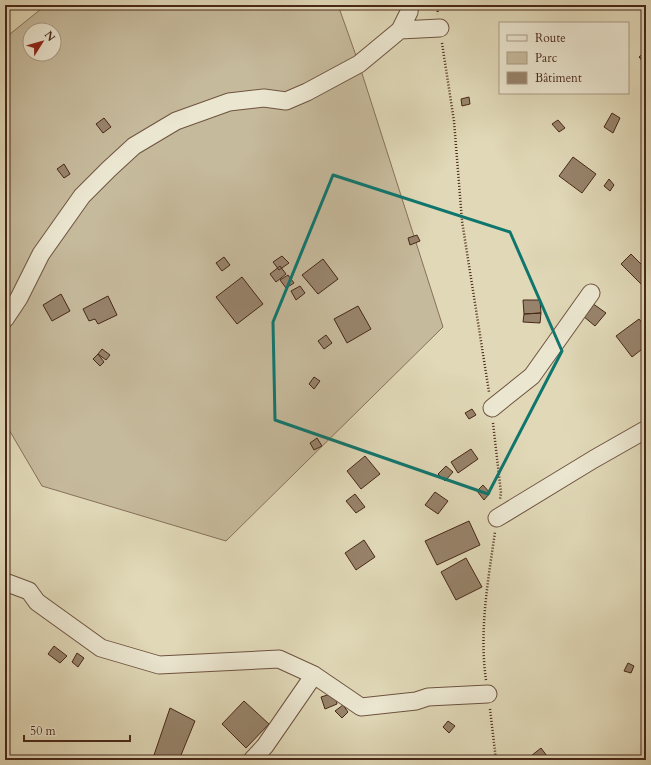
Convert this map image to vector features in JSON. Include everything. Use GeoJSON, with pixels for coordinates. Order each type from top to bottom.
{"type":"FeatureCollection","features":[{"type":"Feature","properties":{"kind":"street"},"geometry":{"type":"LineString","coordinates":[[5,319],[19,298],[42,254],[82,196],[134,146],[176,121],[229,102],[264,98],[286,101],[307,92],[359,64],[400,30],[409,12],[410,5]]}},
{"type":"Feature","properties":{"kind":"street"},"geometry":{"type":"LineString","coordinates":[[400,30],[440,28]]}},
{"type":"Feature","properties":{"kind":"street"},"geometry":{"type":"LineString","coordinates":[[492,408],[532,376],[591,293]]}},
{"type":"Feature","properties":{"kind":"street"},"geometry":{"type":"LineString","coordinates":[[497,518],[645,430]]}},
{"type":"Feature","properties":{"kind":"street"},"geometry":{"type":"LineString","coordinates":[[5,582],[29,592],[37,602],[101,648],[159,665],[279,659],[314,675],[361,707],[416,701],[428,697],[488,694]]}},
{"type":"Feature","properties":{"kind":"street"},"geometry":{"type":"LineString","coordinates":[[252,760],[265,746],[314,675]]}},
{"type":"Feature","properties":{"kind":"path"},"geometry":{"type":"LineString","coordinates":[[437,5],[454,121],[462,221],[492,408],[501,493],[485,598],[483,661],[496,760]]}},
{"type":"Feature","properties":{"kind":"highlighted area"},"geometry":{"type":"Polygon","coordinates":[[[333,175],[510,232],[562,351],[488,494],[275,420],[273,322],[333,175]]]}},
{"type":"Feature","properties":{"kind":"green space"},"geometry":{"type":"Polygon","coordinates":[[[46,5],[338,5],[359,64],[443,327],[226,541],[42,486],[5,423],[5,38],[22,24],[22,62],[62,62],[62,22],[25,22],[46,5]]]}},
{"type":"Feature","properties":{"kind":"building"},"geometry":{"type":"Polygon","coordinates":[[[646,51],[646,65],[639,57],[646,51]]]}},
{"type":"Feature","properties":{"kind":"building"},"geometry":{"type":"Polygon","coordinates":[[[469,97],[470,104],[462,106],[461,99],[469,97]]]}},
{"type":"Feature","properties":{"kind":"building"},"geometry":{"type":"Polygon","coordinates":[[[612,113],[620,118],[613,133],[604,127],[612,113]]]}},
{"type":"Feature","properties":{"kind":"building"},"geometry":{"type":"Polygon","coordinates":[[[104,118],[111,127],[103,133],[96,124],[104,118]]]}},
{"type":"Feature","properties":{"kind":"building"},"geometry":{"type":"Polygon","coordinates":[[[558,120],[565,128],[559,132],[552,124],[558,120]]]}},
{"type":"Feature","properties":{"kind":"building"},"geometry":{"type":"Polygon","coordinates":[[[573,157],[596,174],[582,193],[559,176],[573,157]]]}},
{"type":"Feature","properties":{"kind":"building"},"geometry":{"type":"Polygon","coordinates":[[[64,164],[70,174],[64,178],[57,169],[64,164]]]}},
{"type":"Feature","properties":{"kind":"building"},"geometry":{"type":"Polygon","coordinates":[[[609,179],[614,185],[610,191],[604,186],[609,179]]]}},
{"type":"Feature","properties":{"kind":"building"},"geometry":{"type":"Polygon","coordinates":[[[417,235],[420,241],[410,245],[408,238],[417,235]]]}},
{"type":"Feature","properties":{"kind":"building"},"geometry":{"type":"Polygon","coordinates":[[[631,254],[646,269],[646,280],[641,284],[621,264],[631,254]]]}},
{"type":"Feature","properties":{"kind":"building"},"geometry":{"type":"Polygon","coordinates":[[[282,256],[289,263],[279,270],[273,262],[282,256]]]}},
{"type":"Feature","properties":{"kind":"building"},"geometry":{"type":"Polygon","coordinates":[[[224,257],[230,265],[222,271],[216,263],[224,257]]]}},
{"type":"Feature","properties":{"kind":"building"},"geometry":{"type":"Polygon","coordinates":[[[323,259],[338,279],[318,294],[302,275],[323,259]]]}},
{"type":"Feature","properties":{"kind":"building"},"geometry":{"type":"Polygon","coordinates":[[[280,266],[286,274],[276,282],[270,274],[280,266]]]}},
{"type":"Feature","properties":{"kind":"building"},"geometry":{"type":"Polygon","coordinates":[[[288,275],[294,283],[286,288],[280,280],[288,275]]]}},
{"type":"Feature","properties":{"kind":"building"},"geometry":{"type":"Polygon","coordinates":[[[242,277],[263,304],[237,324],[216,297],[242,277]]]}},
{"type":"Feature","properties":{"kind":"building"},"geometry":{"type":"Polygon","coordinates":[[[300,286],[305,293],[296,300],[291,291],[300,286]]]}},
{"type":"Feature","properties":{"kind":"building"},"geometry":{"type":"Polygon","coordinates":[[[61,294],[70,311],[52,321],[43,305],[61,294]]]}},
{"type":"Feature","properties":{"kind":"building"},"geometry":{"type":"Polygon","coordinates":[[[108,296],[117,315],[98,324],[95,319],[89,321],[83,309],[108,296]]]}},
{"type":"Feature","properties":{"kind":"building"},"geometry":{"type":"Polygon","coordinates":[[[523,300],[540,300],[541,313],[524,314],[523,300]]]}},
{"type":"Feature","properties":{"kind":"building"},"geometry":{"type":"Polygon","coordinates":[[[592,303],[606,313],[595,326],[583,316],[592,303]]]}},
{"type":"Feature","properties":{"kind":"building"},"geometry":{"type":"Polygon","coordinates":[[[358,306],[371,329],[347,343],[334,319],[358,306]]]}},
{"type":"Feature","properties":{"kind":"building"},"geometry":{"type":"Polygon","coordinates":[[[541,313],[540,323],[523,322],[524,314],[541,313]]]}},
{"type":"Feature","properties":{"kind":"building"},"geometry":{"type":"Polygon","coordinates":[[[639,319],[646,328],[646,346],[632,357],[616,336],[639,319]]]}},
{"type":"Feature","properties":{"kind":"building"},"geometry":{"type":"Polygon","coordinates":[[[326,335],[332,343],[324,349],[318,341],[326,335]]]}},
{"type":"Feature","properties":{"kind":"building"},"geometry":{"type":"Polygon","coordinates":[[[102,349],[110,355],[106,360],[98,354],[102,349]]]}},
{"type":"Feature","properties":{"kind":"building"},"geometry":{"type":"Polygon","coordinates":[[[98,354],[104,362],[100,366],[93,359],[98,354]]]}},
{"type":"Feature","properties":{"kind":"building"},"geometry":{"type":"Polygon","coordinates":[[[314,377],[320,381],[314,389],[309,384],[314,377]]]}},
{"type":"Feature","properties":{"kind":"building"},"geometry":{"type":"Polygon","coordinates":[[[472,409],[476,415],[469,419],[465,413],[472,409]]]}},
{"type":"Feature","properties":{"kind":"building"},"geometry":{"type":"Polygon","coordinates":[[[317,438],[322,446],[314,450],[310,443],[317,438]]]}},
{"type":"Feature","properties":{"kind":"building"},"geometry":{"type":"Polygon","coordinates":[[[471,449],[478,459],[458,473],[451,462],[471,449]]]}},
{"type":"Feature","properties":{"kind":"building"},"geometry":{"type":"Polygon","coordinates":[[[365,456],[380,474],[361,489],[347,471],[365,456]]]}},
{"type":"Feature","properties":{"kind":"building"},"geometry":{"type":"Polygon","coordinates":[[[446,466],[453,472],[445,481],[438,474],[446,466]]]}},
{"type":"Feature","properties":{"kind":"building"},"geometry":{"type":"Polygon","coordinates":[[[483,485],[490,493],[484,500],[477,491],[483,485]]]}},
{"type":"Feature","properties":{"kind":"building"},"geometry":{"type":"Polygon","coordinates":[[[435,492],[448,501],[438,514],[425,505],[435,492]]]}},
{"type":"Feature","properties":{"kind":"building"},"geometry":{"type":"Polygon","coordinates":[[[355,494],[365,507],[356,513],[346,501],[355,494]]]}},
{"type":"Feature","properties":{"kind":"building"},"geometry":{"type":"Polygon","coordinates":[[[469,521],[480,545],[437,565],[425,541],[469,521]]]}},
{"type":"Feature","properties":{"kind":"building"},"geometry":{"type":"Polygon","coordinates":[[[364,540],[375,557],[356,570],[345,553],[364,540]]]}},
{"type":"Feature","properties":{"kind":"building"},"geometry":{"type":"Polygon","coordinates":[[[466,558],[482,587],[456,600],[441,572],[466,558]]]}},
{"type":"Feature","properties":{"kind":"building"},"geometry":{"type":"Polygon","coordinates":[[[54,646],[67,656],[60,663],[48,654],[54,646]]]}},
{"type":"Feature","properties":{"kind":"building"},"geometry":{"type":"Polygon","coordinates":[[[77,653],[84,658],[78,667],[72,662],[77,653]]]}},
{"type":"Feature","properties":{"kind":"building"},"geometry":{"type":"Polygon","coordinates":[[[628,663],[634,666],[631,673],[624,671],[628,663]]]}},
{"type":"Feature","properties":{"kind":"building"},"geometry":{"type":"Polygon","coordinates":[[[334,693],[337,704],[325,709],[321,697],[334,693]]]}},
{"type":"Feature","properties":{"kind":"building"},"geometry":{"type":"Polygon","coordinates":[[[244,701],[269,724],[246,748],[222,724],[244,701]]]}},
{"type":"Feature","properties":{"kind":"building"},"geometry":{"type":"Polygon","coordinates":[[[343,705],[348,712],[342,718],[335,711],[343,705]]]}},
{"type":"Feature","properties":{"kind":"building"},"geometry":{"type":"Polygon","coordinates":[[[170,708],[195,721],[179,760],[164,760],[154,755],[170,708]]]}},
{"type":"Feature","properties":{"kind":"building"},"geometry":{"type":"Polygon","coordinates":[[[448,721],[455,726],[449,733],[443,727],[448,721]]]}},
{"type":"Feature","properties":{"kind":"building"},"geometry":{"type":"Polygon","coordinates":[[[541,748],[547,756],[541,760],[526,760],[541,748]]]}}]}
